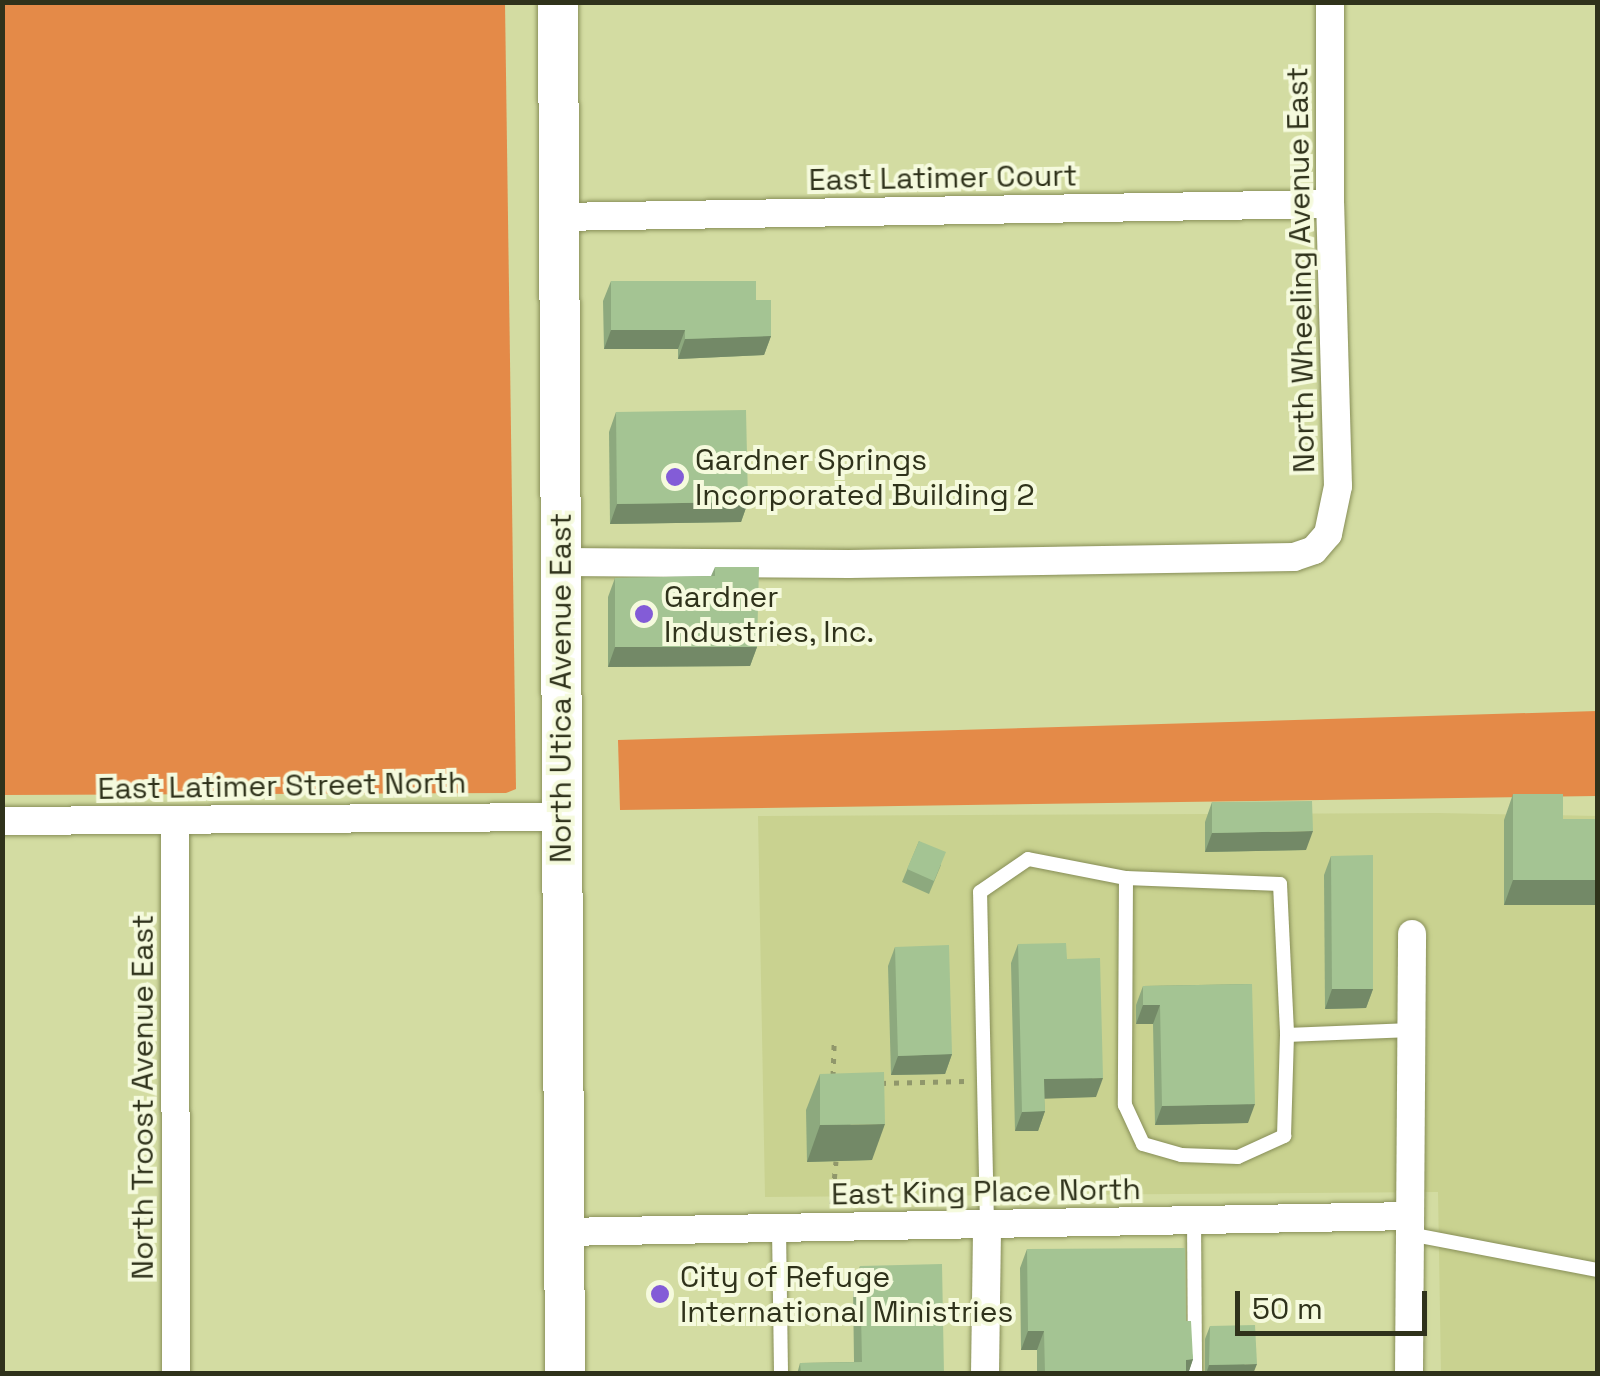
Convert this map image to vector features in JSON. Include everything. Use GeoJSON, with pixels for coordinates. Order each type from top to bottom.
{"type":"FeatureCollection","features":[{"type":"Feature","properties":{"kind":"main road","name":"North Utica Avenue East"},"geometry":{"type":"LineString","coordinates":[[558,2],[564,1374]]}},
{"type":"Feature","properties":{"kind":"street","name":"North Wheeling Avenue East"},"geometry":{"type":"LineString","coordinates":[[560,562],[850,564],[1294,557],[1314,550],[1328,534],[1338,486],[1330,204],[1330,2]]}},
{"type":"Feature","properties":{"kind":"street","name":"East Latimer Court"},"geometry":{"type":"LineString","coordinates":[[558,217],[1330,204]]}},
{"type":"Feature","properties":{"kind":"street","name":"East Latimer Street North"},"geometry":{"type":"LineString","coordinates":[[2,821],[561,817]]}},
{"type":"Feature","properties":{"kind":"street","name":"North Troost Avenue East"},"geometry":{"type":"LineString","coordinates":[[175,820],[176,1374]]}},
{"type":"Feature","properties":{"kind":"street"},"geometry":{"type":"LineString","coordinates":[[1409,1374],[1412,934]]}},
{"type":"Feature","properties":{"kind":"street","name":"East King Place North"},"geometry":{"type":"LineString","coordinates":[[563,1232],[1194,1220],[1409,1225]]}},
{"type":"Feature","properties":{"kind":"street"},"geometry":{"type":"LineString","coordinates":[[984,1374],[987,1224]]}},
{"type":"Feature","properties":{"kind":"lane"},"geometry":{"type":"LineString","coordinates":[[987,1224],[980,892],[1028,859],[1126,878],[1280,884],[1287,1035],[1284,1136],[1238,1157],[1181,1156],[1143,1144],[1125,1104],[1126,878]]}},
{"type":"Feature","properties":{"kind":"lane"},"geometry":{"type":"LineString","coordinates":[[1287,1035],[1411,1030]]}},
{"type":"Feature","properties":{"kind":"lane"},"geometry":{"type":"LineString","coordinates":[[1194,1220],[1194,1374]]}},
{"type":"Feature","properties":{"kind":"lane"},"geometry":{"type":"LineString","coordinates":[[1409,1225],[1598,1270]]}},
{"type":"Feature","properties":{"kind":"lane"},"geometry":{"type":"LineString","coordinates":[[779,1229],[781,1374]]}},
{"type":"Feature","properties":{"kind":"path"},"geometry":{"type":"LineString","coordinates":[[834,1038],[834,1076]]}},
{"type":"Feature","properties":{"kind":"path"},"geometry":{"type":"LineString","coordinates":[[871,1083],[983,1080]]}},
{"type":"Feature","properties":{"kind":"path"},"geometry":{"type":"LineString","coordinates":[[832,1207],[832,1169],[836,1169],[836,1161]]}},
{"type":"Feature","properties":{"kind":"shaded area"},"geometry":{"type":"Polygon","coordinates":[[[2,3],[505,3],[516,789],[506,793],[3,795],[2,3]]]}},
{"type":"Feature","properties":{"kind":"shaded area"},"geometry":{"type":"Polygon","coordinates":[[[1597,711],[1597,796],[620,810],[618,740],[1597,711]]]}},
{"type":"Feature","properties":{"kind":"shaded area"},"geometry":{"type":"Polygon","coordinates":[[[758,816],[1597,816],[1597,1373],[1441,1373],[1438,1192],[765,1197],[758,816]]]}},
{"type":"Feature","properties":{"kind":"building"},"geometry":{"type":"Polygon","coordinates":[[[611,281],[756,281],[756,300],[771,300],[771,336],[685,339],[685,330],[611,330],[611,281]]]}},
{"type":"Feature","properties":{"kind":"building","name":"Gardner Springs Incorporated Building 2"},"geometry":{"type":"Polygon","coordinates":[[[746,410],[748,502],[617,504],[616,412],[746,410]]]}},
{"type":"Feature","properties":{"kind":"building","name":"Gardner Industries, Inc."},"geometry":{"type":"Polygon","coordinates":[[[715,567],[759,567],[757,647],[615,647],[615,578],[715,576],[715,567]]]}},
{"type":"Feature","properties":{"kind":"building"},"geometry":{"type":"Polygon","coordinates":[[[1513,794],[1563,794],[1563,819],[1598,819],[1598,880],[1513,880],[1513,794]]]}},
{"type":"Feature","properties":{"kind":"building"},"geometry":{"type":"Polygon","coordinates":[[[1312,801],[1313,831],[1212,833],[1212,802],[1312,801]]]}},
{"type":"Feature","properties":{"kind":"building"},"geometry":{"type":"Polygon","coordinates":[[[919,841],[946,852],[934,881],[907,869],[919,841]]]}},
{"type":"Feature","properties":{"kind":"building"},"geometry":{"type":"Polygon","coordinates":[[[1373,855],[1373,989],[1332,989],[1331,856],[1373,855]]]}},
{"type":"Feature","properties":{"kind":"building"},"geometry":{"type":"Polygon","coordinates":[[[1066,943],[1067,959],[1100,958],[1103,1078],[1044,1079],[1045,1111],[1022,1112],[1018,944],[1066,943]]]}},
{"type":"Feature","properties":{"kind":"building"},"geometry":{"type":"Polygon","coordinates":[[[949,945],[952,1054],[898,1056],[895,947],[949,945]]]}},
{"type":"Feature","properties":{"kind":"building"},"geometry":{"type":"Polygon","coordinates":[[[1252,984],[1255,1104],[1162,1106],[1160,1005],[1143,1005],[1143,986],[1252,984]]]}},
{"type":"Feature","properties":{"kind":"building"},"geometry":{"type":"Polygon","coordinates":[[[884,1072],[885,1124],[820,1125],[820,1074],[884,1072]]]}},
{"type":"Feature","properties":{"kind":"building"},"geometry":{"type":"Polygon","coordinates":[[[1185,1248],[1186,1321],[1191,1321],[1193,1359],[1186,1360],[1186,1374],[1045,1374],[1044,1331],[1028,1331],[1027,1249],[1185,1248]]]}},
{"type":"Feature","properties":{"kind":"building"},"geometry":{"type":"Polygon","coordinates":[[[942,1264],[944,1374],[801,1374],[800,1363],[862,1362],[860,1266],[942,1264]]]}},
{"type":"Feature","properties":{"kind":"building"},"geometry":{"type":"Polygon","coordinates":[[[1255,1325],[1257,1364],[1209,1365],[1210,1326],[1255,1325]]]}},
{"type":"Feature","properties":{"kind":"place","name":"Gardner Springs Incorporated Building 2"},"geometry":{"type":"Point","coordinates":[675,477]}},
{"type":"Feature","properties":{"kind":"place","name":"Gardner Industries, Inc."},"geometry":{"type":"Point","coordinates":[644,614]}},
{"type":"Feature","properties":{"kind":"place","name":"City of Refuge International Ministries"},"geometry":{"type":"Point","coordinates":[660,1294]}}]}
